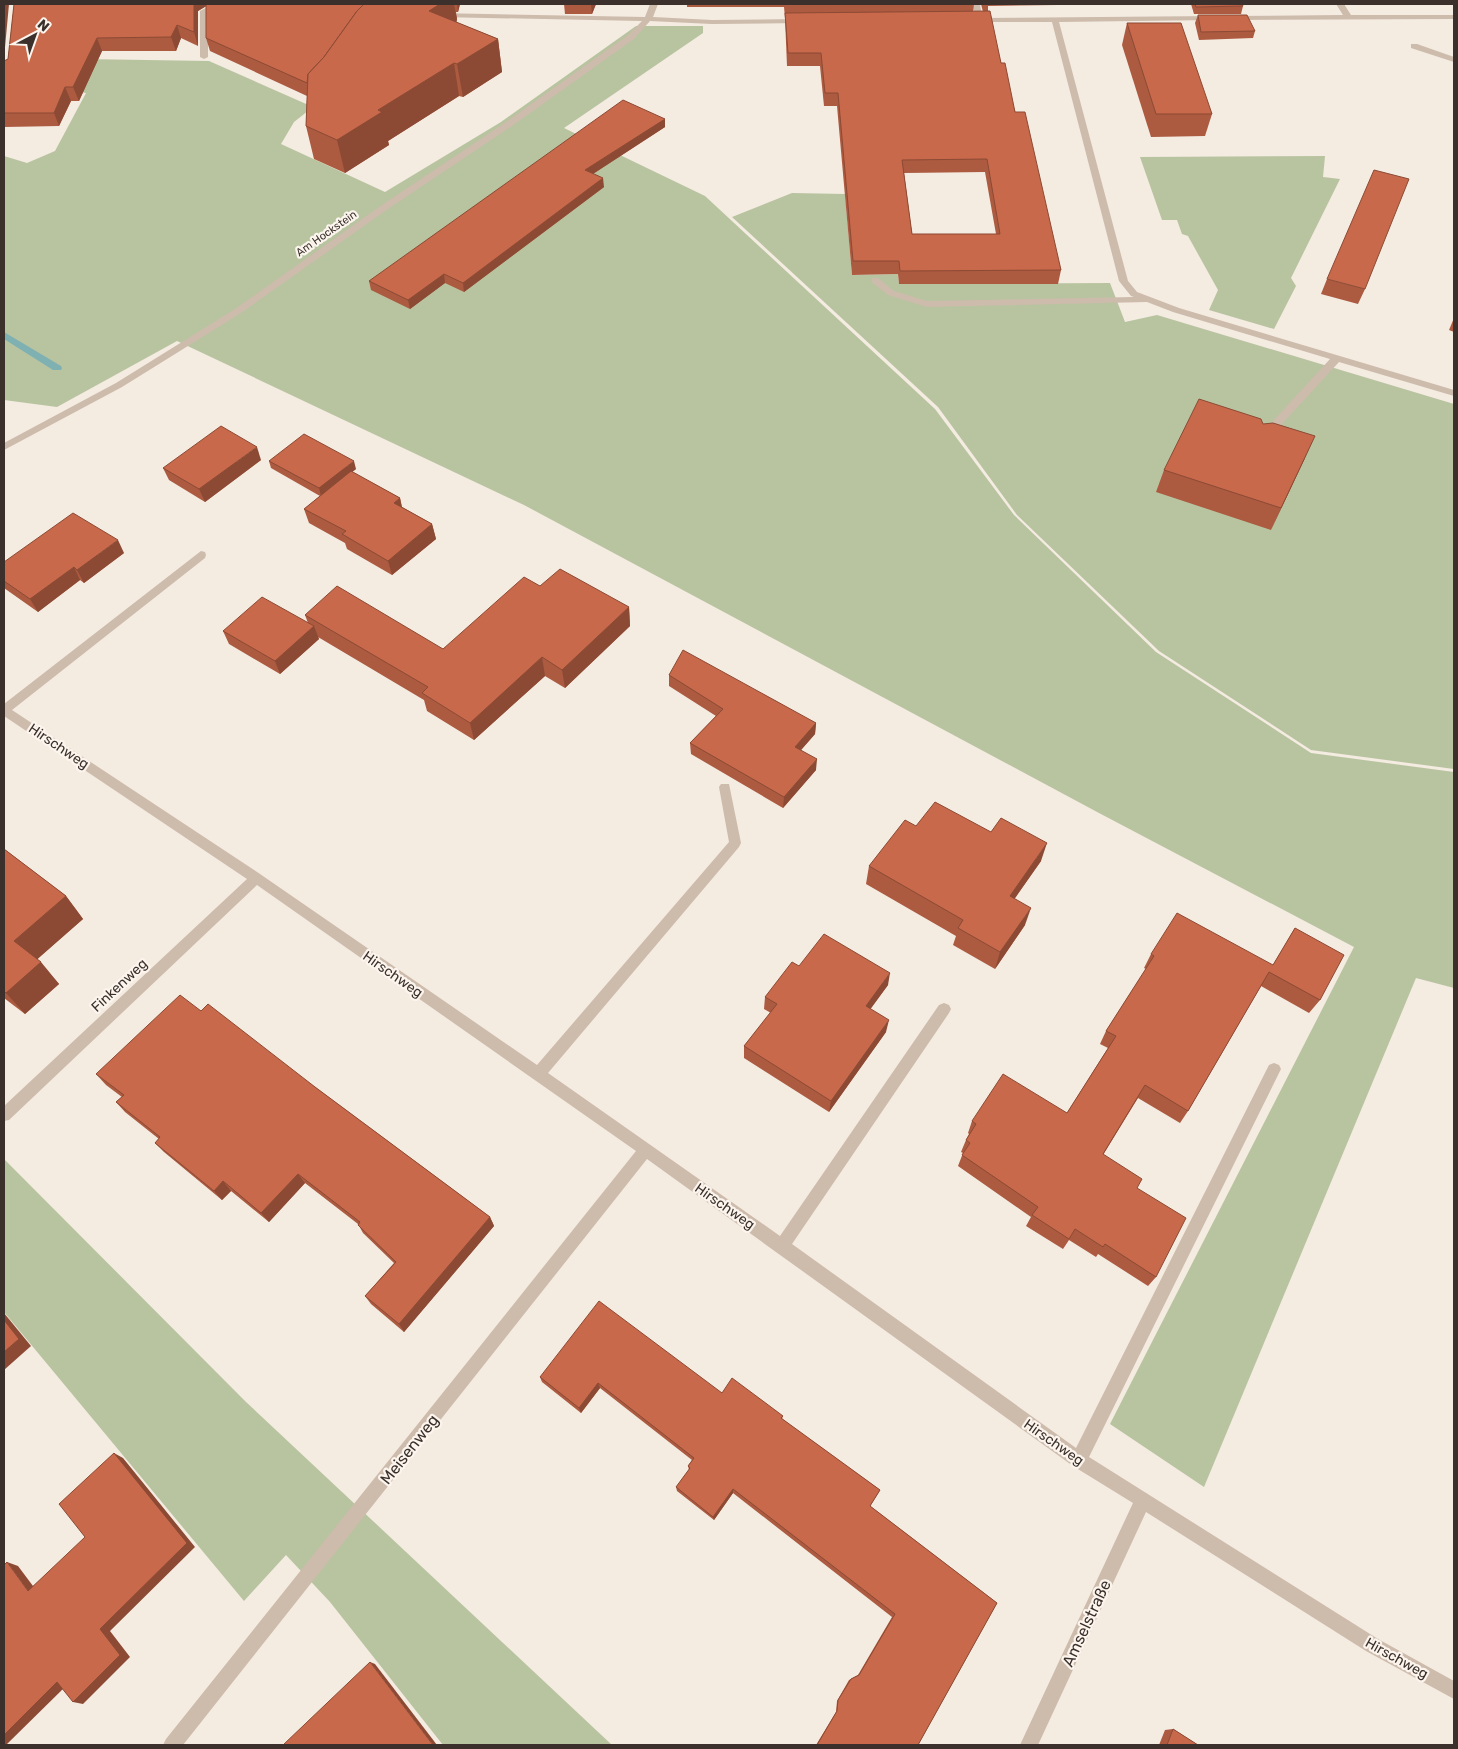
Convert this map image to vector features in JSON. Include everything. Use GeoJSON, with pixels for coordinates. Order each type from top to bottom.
{"type":"FeatureCollection","features":[{"type":"Feature","properties":{"kind":"street"},"geometry":{"type":"LineString","coordinates":[[204,57],[204,11],[219,4]]}},
{"type":"Feature","properties":{"kind":"street"},"geometry":{"type":"LineString","coordinates":[[648,19],[654,4]]}},
{"type":"Feature","properties":{"kind":"street"},"geometry":{"type":"LineString","coordinates":[[976,4],[979,20]]}},
{"type":"Feature","properties":{"kind":"street"},"geometry":{"type":"LineString","coordinates":[[1340,4],[1348,18]]}},
{"type":"Feature","properties":{"kind":"street"},"geometry":{"type":"LineString","coordinates":[[427,15],[496,14],[712,22],[811,21]]}},
{"type":"Feature","properties":{"kind":"street"},"geometry":{"type":"LineString","coordinates":[[969,20],[1454,17]]}},
{"type":"Feature","properties":{"kind":"street","name":"Am Hockstein"},"geometry":{"type":"LineString","coordinates":[[4,448],[119,385],[238,311],[385,207],[516,119],[631,37],[648,19]]}},
{"type":"Feature","properties":{"kind":"street"},"geometry":{"type":"LineString","coordinates":[[1055,19],[1124,281],[1134,294],[1147,300],[1454,393]]}},
{"type":"Feature","properties":{"kind":"street"},"geometry":{"type":"LineString","coordinates":[[1414,46],[1454,60]]}},
{"type":"Feature","properties":{"kind":"street"},"geometry":{"type":"LineString","coordinates":[[875,280],[891,293],[927,304],[1147,300]]}},
{"type":"Feature","properties":{"kind":"street"},"geometry":{"type":"LineString","coordinates":[[1258,443],[1337,358]]}},
{"type":"Feature","properties":{"kind":"street","name":"Hirschweg"},"geometry":{"type":"LineString","coordinates":[[201,555],[4,710],[256,878],[538,1074],[782,1246],[1079,1460],[1372,1645],[1454,1690]]}},
{"type":"Feature","properties":{"kind":"street"},"geometry":{"type":"LineString","coordinates":[[538,1074],[735,843],[725,787]]}},
{"type":"Feature","properties":{"kind":"street","name":"Finkenweg"},"geometry":{"type":"LineString","coordinates":[[4,1115],[256,878]]}},
{"type":"Feature","properties":{"kind":"street"},"geometry":{"type":"LineString","coordinates":[[782,1246],[944,1010]]}},
{"type":"Feature","properties":{"kind":"street"},"geometry":{"type":"LineString","coordinates":[[1079,1460],[1274,1069]]}},
{"type":"Feature","properties":{"kind":"street","name":"Meisenweg"},"geometry":{"type":"LineString","coordinates":[[172,1745],[645,1151]]}},
{"type":"Feature","properties":{"kind":"street","name":"Amselstraße"},"geometry":{"type":"LineString","coordinates":[[1029,1745],[1143,1500]]}},
{"type":"Feature","properties":{"kind":"green space"},"geometry":{"type":"Polygon","coordinates":[[[636,26],[703,26],[703,33],[564,128],[705,196],[935,409],[1014,515],[1156,652],[1311,753],[1454,772],[1454,988],[1416,978],[1204,1487],[1110,1424],[1354,947],[1099,813],[524,505],[177,341],[57,407],[4,400],[4,156],[27,163],[55,151],[86,93],[26,83],[20,58],[209,61],[313,107],[294,122],[281,144],[385,192],[501,122],[636,26]]]}},
{"type":"Feature","properties":{"kind":"green space"},"geometry":{"type":"Polygon","coordinates":[[[1325,156],[1323,177],[1340,179],[1291,278],[1296,286],[1274,329],[1209,310],[1218,290],[1188,236],[1182,234],[1177,220],[1162,220],[1140,157],[1325,156]]]}},
{"type":"Feature","properties":{"kind":"green space"},"geometry":{"type":"Polygon","coordinates":[[[792,193],[845,194],[852,275],[898,274],[899,284],[1110,283],[1125,322],[1157,315],[1454,404],[1454,769],[1311,750],[1159,651],[1017,515],[938,407],[732,217],[792,193]]]}},
{"type":"Feature","properties":{"kind":"green space"},"geometry":{"type":"Polygon","coordinates":[[[4,1159],[246,1402],[612,1745],[443,1745],[330,1602],[286,1555],[244,1601],[4,1312],[4,1159]]]}},
{"type":"Feature","properties":{"kind":"building"},"geometry":{"type":"Polygon","coordinates":[[[14,4],[194,4],[194,32],[177,25],[171,37],[97,38],[73,87],[65,87],[54,113],[4,113],[4,61],[8,59],[14,4]]]}},
{"type":"Feature","properties":{"kind":"building"},"geometry":{"type":"Polygon","coordinates":[[[206,4],[364,4],[324,57],[308,74],[307,83],[206,38],[206,4]]]}},
{"type":"Feature","properties":{"kind":"building"},"geometry":{"type":"Polygon","coordinates":[[[364,4],[440,4],[429,11],[498,39],[457,64],[454,63],[378,110],[382,112],[337,140],[306,126],[308,74],[324,57],[364,4]]]}},
{"type":"Feature","properties":{"kind":"building"},"geometry":{"type":"Polygon","coordinates":[[[1195,4],[1242,4],[1243,6],[1196,7],[1195,4]]]}},
{"type":"Feature","properties":{"kind":"building"},"geometry":{"type":"Polygon","coordinates":[[[990,11],[1001,63],[1005,63],[1015,112],[1025,112],[1061,270],[900,271],[899,261],[853,261],[838,93],[825,93],[821,53],[788,53],[785,13],[990,11]],[[987,159],[902,160],[912,234],[1000,234],[987,159]]]}},
{"type":"Feature","properties":{"kind":"building"},"geometry":{"type":"Polygon","coordinates":[[[1198,15],[1247,15],[1255,31],[1201,32],[1198,15]]]}},
{"type":"Feature","properties":{"kind":"building"},"geometry":{"type":"Polygon","coordinates":[[[1127,23],[1181,23],[1212,114],[1156,114],[1127,23]]]}},
{"type":"Feature","properties":{"kind":"building"},"geometry":{"type":"Polygon","coordinates":[[[623,100],[665,119],[585,170],[603,178],[463,283],[444,274],[408,300],[369,281],[623,100]]]}},
{"type":"Feature","properties":{"kind":"building"},"geometry":{"type":"Polygon","coordinates":[[[1374,170],[1409,179],[1365,289],[1327,279],[1374,170]]]}},
{"type":"Feature","properties":{"kind":"building"},"geometry":{"type":"Polygon","coordinates":[[[1199,399],[1261,419],[1263,424],[1273,423],[1315,436],[1281,508],[1164,470],[1199,399]]]}},
{"type":"Feature","properties":{"kind":"building"},"geometry":{"type":"Polygon","coordinates":[[[221,426],[257,447],[199,489],[163,468],[221,426]]]}},
{"type":"Feature","properties":{"kind":"building"},"geometry":{"type":"Polygon","coordinates":[[[304,434],[354,461],[319,488],[269,461],[304,434]]]}},
{"type":"Feature","properties":{"kind":"building"},"geometry":{"type":"Polygon","coordinates":[[[351,471],[400,498],[394,503],[432,524],[388,561],[342,534],[346,531],[304,509],[351,471]]]}},
{"type":"Feature","properties":{"kind":"building"},"geometry":{"type":"Polygon","coordinates":[[[73,513],[118,540],[77,570],[74,567],[30,599],[4,581],[4,562],[73,513]]]}},
{"type":"Feature","properties":{"kind":"building"},"geometry":{"type":"Polygon","coordinates":[[[560,569],[629,607],[562,670],[542,657],[470,723],[422,693],[428,687],[305,615],[337,586],[443,649],[524,577],[540,586],[560,569]]]}},
{"type":"Feature","properties":{"kind":"building"},"geometry":{"type":"Polygon","coordinates":[[[262,597],[314,626],[275,661],[223,631],[262,597]]]}},
{"type":"Feature","properties":{"kind":"building"},"geometry":{"type":"Polygon","coordinates":[[[683,650],[816,723],[795,747],[817,759],[784,797],[690,743],[723,709],[669,675],[683,650]]]}},
{"type":"Feature","properties":{"kind":"building"},"geometry":{"type":"Polygon","coordinates":[[[935,802],[991,832],[1001,818],[1047,843],[1010,896],[1031,908],[1000,952],[958,928],[963,920],[869,866],[905,820],[916,826],[935,802]]]}},
{"type":"Feature","properties":{"kind":"building"},"geometry":{"type":"Polygon","coordinates":[[[4,849],[66,896],[14,941],[41,962],[6,993],[4,991],[4,849]]]}},
{"type":"Feature","properties":{"kind":"building"},"geometry":{"type":"Polygon","coordinates":[[[1177,913],[1273,965],[1295,928],[1344,955],[1320,1000],[1269,972],[1188,1111],[1145,1085],[1103,1154],[1142,1179],[1137,1188],[1186,1218],[1156,1277],[1105,1244],[1103,1247],[1075,1229],[1069,1239],[1032,1215],[1038,1207],[962,1155],[970,1143],[966,1140],[976,1124],[972,1121],[1003,1074],[1067,1113],[1116,1036],[1106,1031],[1154,956],[1151,954],[1177,913]]]}},
{"type":"Feature","properties":{"kind":"building"},"geometry":{"type":"Polygon","coordinates":[[[824,934],[890,973],[866,1006],[889,1020],[831,1101],[744,1046],[777,1004],[765,997],[792,962],[799,966],[824,934]]]}},
{"type":"Feature","properties":{"kind":"building"},"geometry":{"type":"Polygon","coordinates":[[[180,995],[201,1011],[208,1004],[315,1087],[490,1217],[399,1324],[365,1296],[396,1262],[358,1225],[360,1222],[298,1174],[261,1213],[223,1181],[214,1191],[155,1143],[160,1137],[116,1102],[124,1095],[96,1074],[180,995]]]}},
{"type":"Feature","properties":{"kind":"building"},"geometry":{"type":"Polygon","coordinates":[[[599,1301],[722,1393],[732,1378],[783,1416],[781,1418],[880,1490],[870,1506],[997,1603],[918,1745],[817,1745],[837,1711],[838,1700],[851,1679],[859,1675],[895,1614],[733,1489],[713,1517],[676,1487],[690,1468],[688,1466],[694,1458],[598,1383],[579,1408],[540,1377],[599,1301]]]}},
{"type":"Feature","properties":{"kind":"building"},"geometry":{"type":"Polygon","coordinates":[[[4,1320],[19,1339],[4,1352],[4,1320]]]}},
{"type":"Feature","properties":{"kind":"building"},"geometry":{"type":"Polygon","coordinates":[[[114,1453],[187,1543],[100,1629],[120,1655],[73,1702],[57,1682],[4,1735],[4,1565],[7,1562],[28,1591],[85,1537],[59,1504],[114,1453]]]}},
{"type":"Feature","properties":{"kind":"building"},"geometry":{"type":"Polygon","coordinates":[[[370,1662],[433,1745],[283,1745],[370,1662]]]}},
{"type":"Feature","properties":{"kind":"building"},"geometry":{"type":"Polygon","coordinates":[[[1173,1729],[1198,1745],[1167,1745],[1173,1729]]]}},
{"type":"Feature","properties":{"kind":"waterway"},"geometry":{"type":"LineString","coordinates":[[4,335],[57,368]]}}]}
